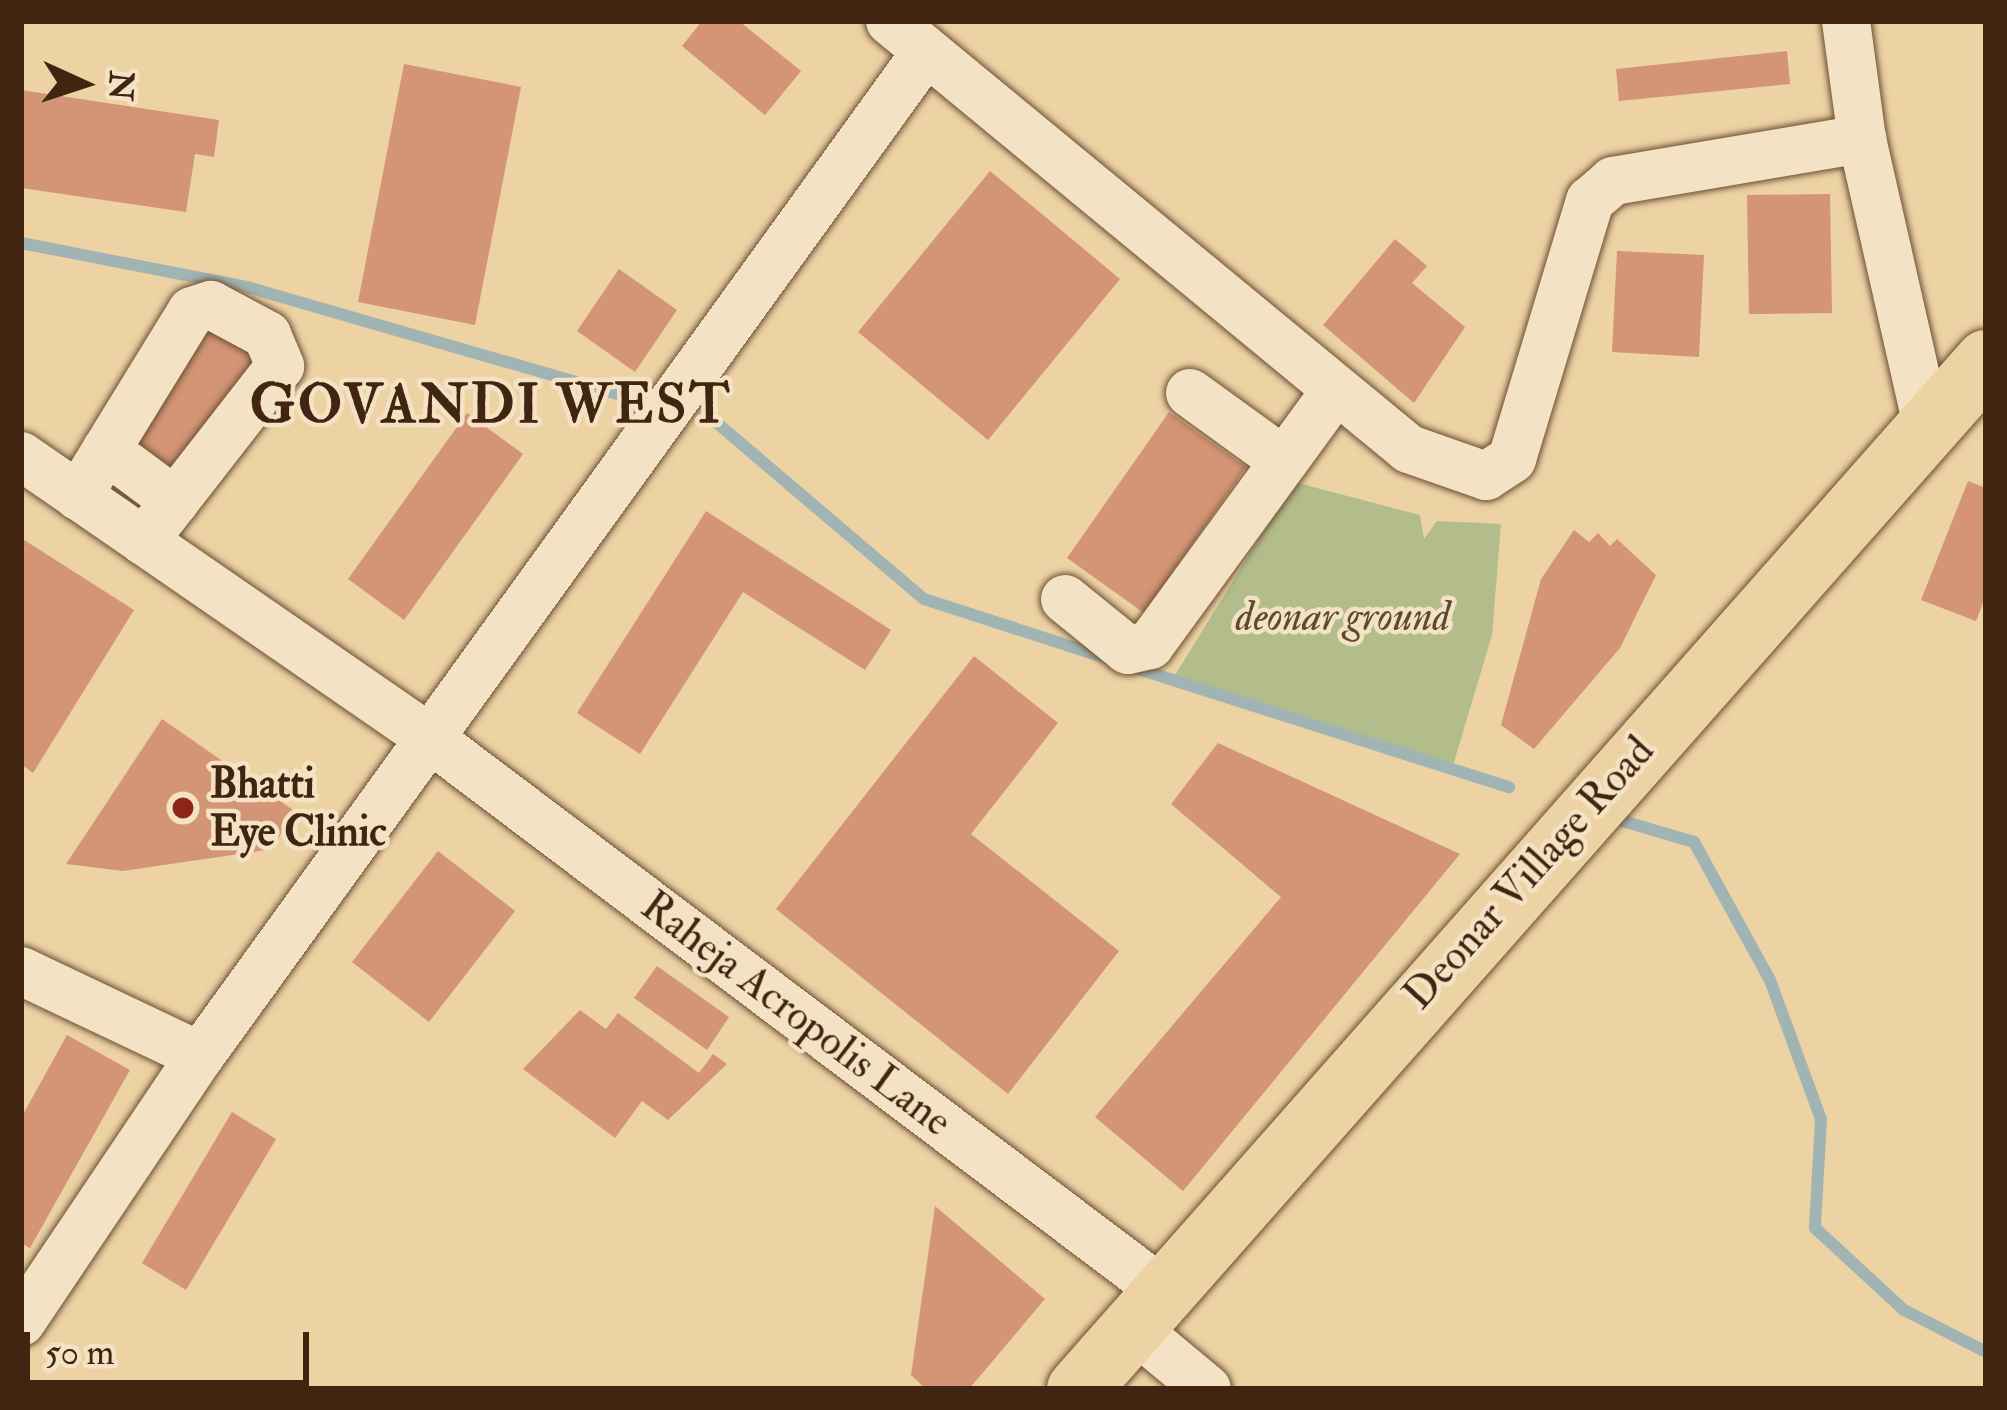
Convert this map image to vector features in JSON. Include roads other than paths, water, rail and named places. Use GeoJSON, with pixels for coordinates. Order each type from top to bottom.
{"type":"FeatureCollection","features":[{"type":"Feature","properties":{"kind":"main road","name":"Deonar Village Road"},"geometry":{"type":"LineString","coordinates":[[1078,1389],[1145,1307],[1986,361]]}},
{"type":"Feature","properties":{"kind":"street"},"geometry":{"type":"LineString","coordinates":[[890,21],[923,56],[1409,449],[1486,476],[1512,459],[1590,201],[1613,181],[1862,139]]}},
{"type":"Feature","properties":{"kind":"street"},"geometry":{"type":"LineString","coordinates":[[1846,21],[1862,139],[1927,425]]}},
{"type":"Feature","properties":{"kind":"street"},"geometry":{"type":"LineString","coordinates":[[21,1322],[200,1056],[923,56]]}},
{"type":"Feature","properties":{"kind":"street"},"geometry":{"type":"LineString","coordinates":[[78,496],[192,311],[211,305],[267,335],[280,366],[144,541]]}},
{"type":"Feature","properties":{"kind":"street"},"geometry":{"type":"LineString","coordinates":[[1065,599],[1128,650],[1150,645],[1336,390]]}},
{"type":"Feature","properties":{"kind":"street"},"geometry":{"type":"LineString","coordinates":[[1190,393],[1284,461]]}},
{"type":"Feature","properties":{"kind":"street"},"geometry":{"type":"LineString","coordinates":[[106,450],[175,501]]}},
{"type":"Feature","properties":{"kind":"street","name":"Raheja Acropolis Lane"},"geometry":{"type":"LineString","coordinates":[[21,456],[432,740],[1145,1307],[1207,1389]]}},
{"type":"Feature","properties":{"kind":"street"},"geometry":{"type":"LineString","coordinates":[[21,971],[200,1056]]}},
{"type":"Feature","properties":{"kind":"waterway"},"geometry":{"type":"LineString","coordinates":[[21,243],[247,287],[631,398]]}},
{"type":"Feature","properties":{"kind":"waterway"},"geometry":{"type":"LineString","coordinates":[[717,423],[924,599],[1110,659]]}},
{"type":"Feature","properties":{"kind":"waterway"},"geometry":{"type":"LineString","coordinates":[[1129,666],[1509,787]]}},
{"type":"Feature","properties":{"kind":"waterway"},"geometry":{"type":"LineString","coordinates":[[1609,817],[1694,842],[1770,980],[1821,1119],[1815,1228],[1904,1310],[1986,1352]]}},
{"type":"Feature","properties":{"kind":"place","name":"Bhatti Eye Clinic"},"geometry":{"type":"Point","coordinates":[183,808]}},
{"type":"Feature","properties":{"kind":"district","name":"GOVANDI WEST"},"geometry":{"type":"Point","coordinates":[491,405]}},
{"type":"Feature","properties":{"kind":"park label","name":"deonar ground"},"geometry":{"type":"Point","coordinates":[1343,617]}}]}
